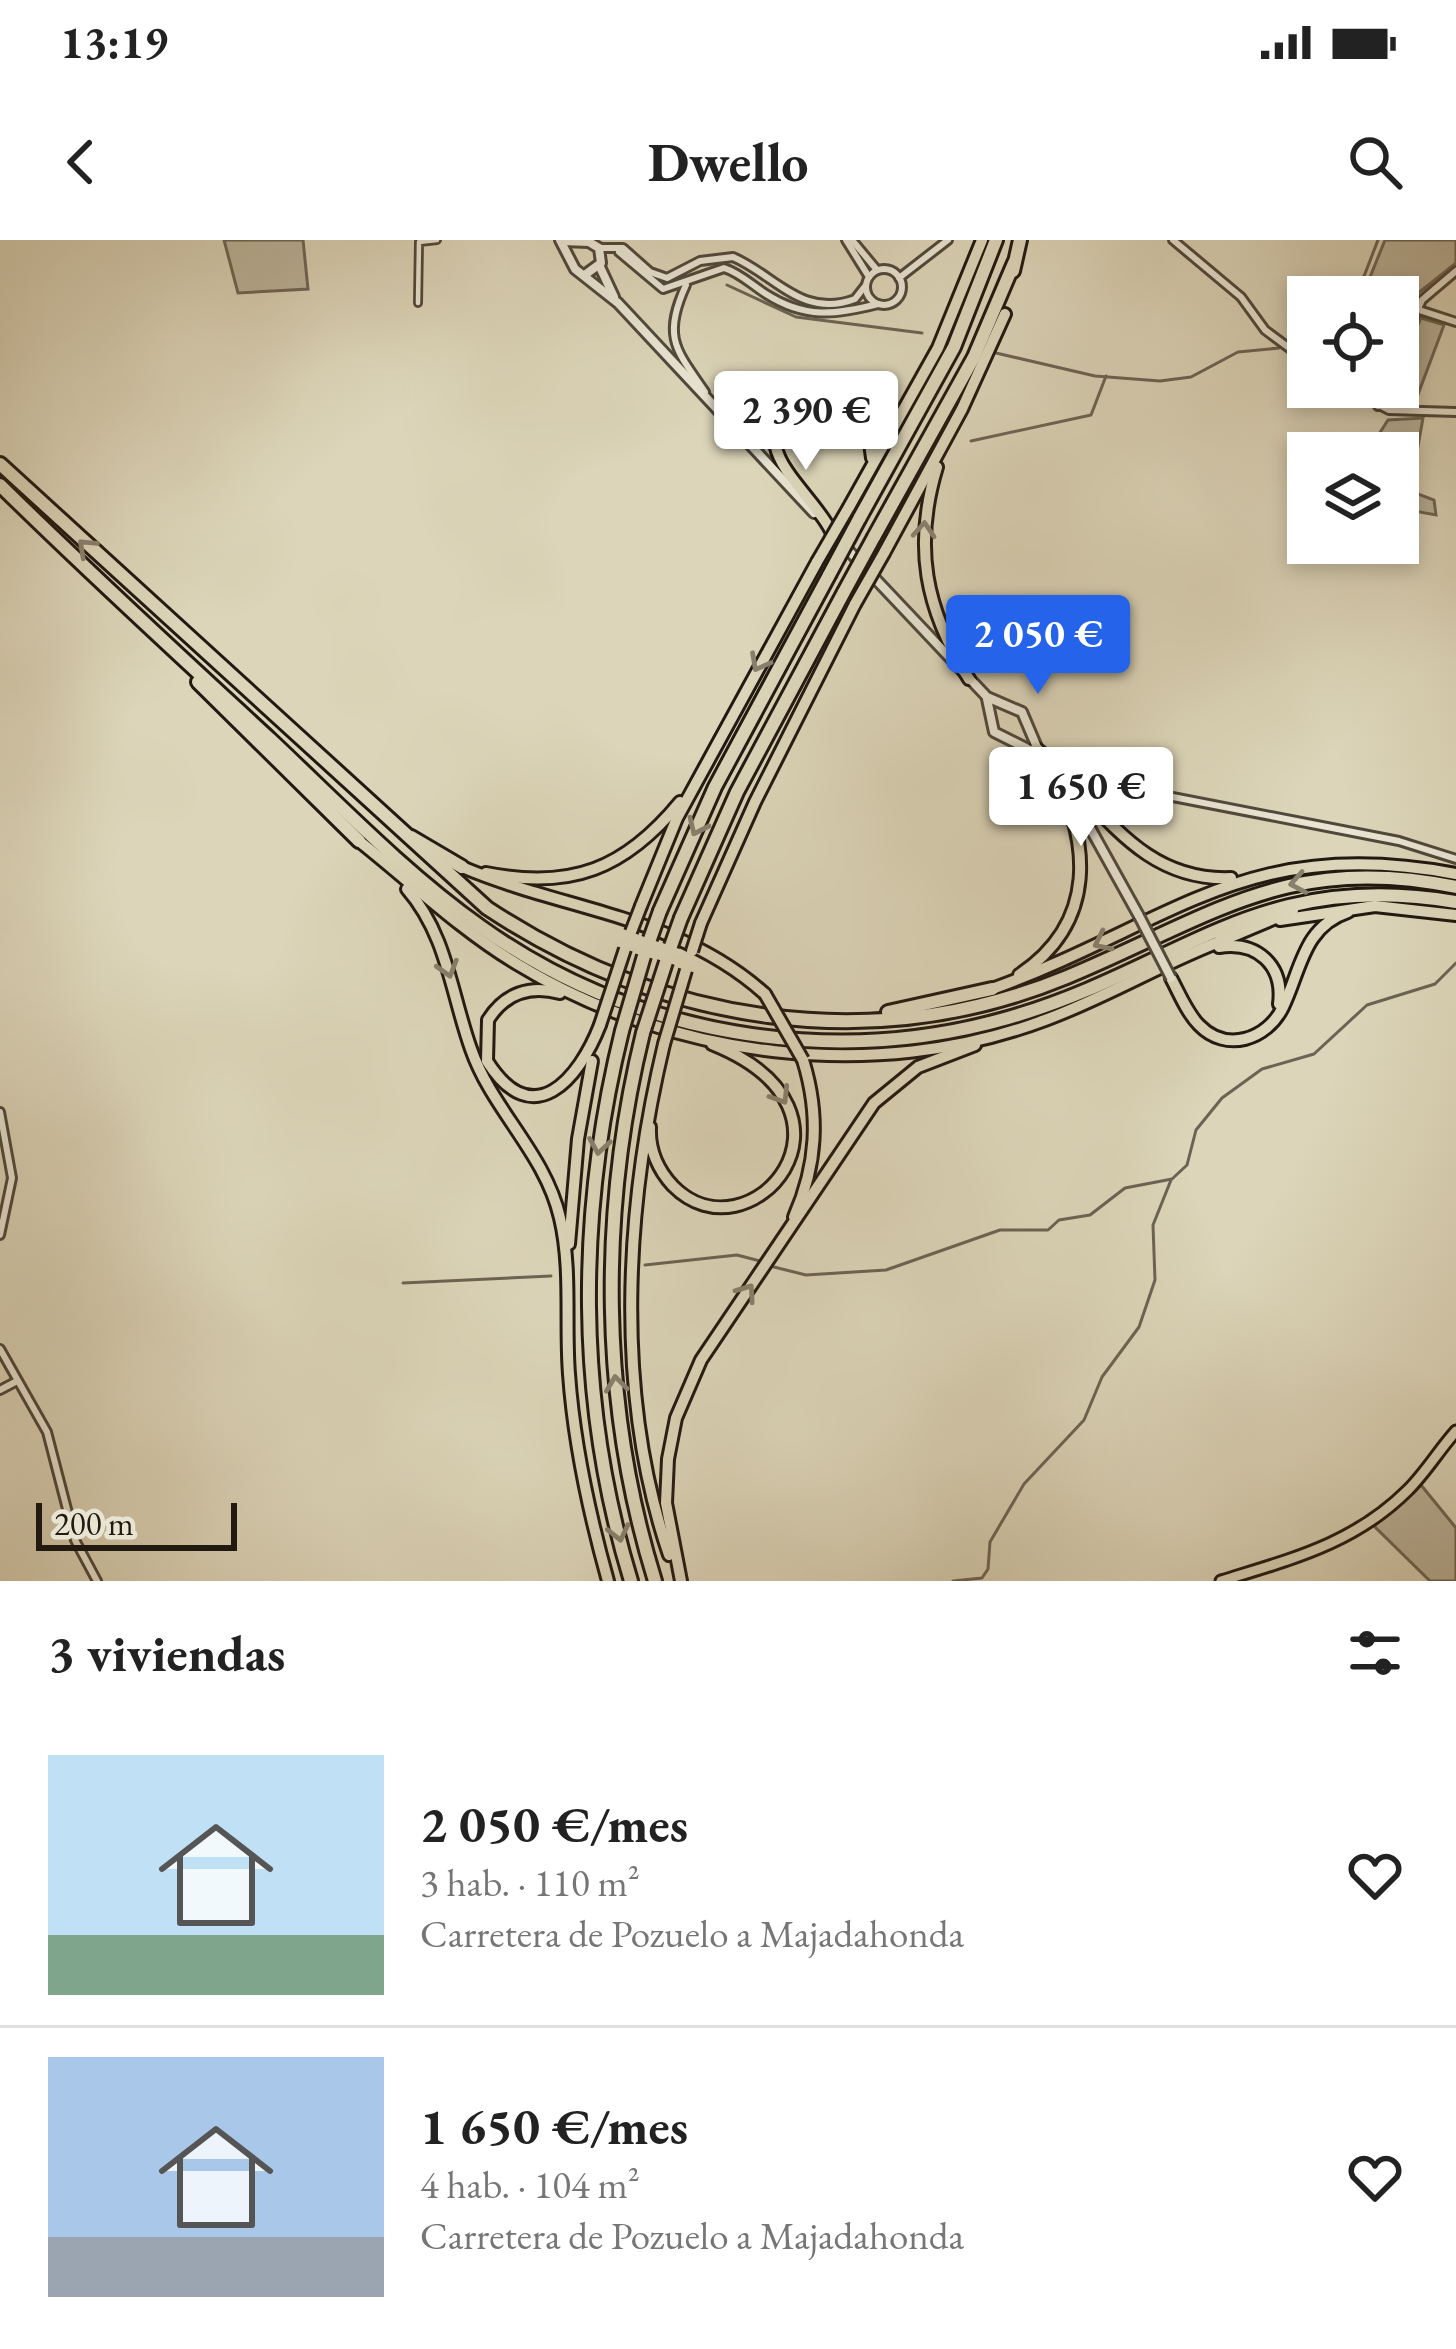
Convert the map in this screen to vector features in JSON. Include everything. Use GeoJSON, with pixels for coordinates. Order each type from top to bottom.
{"type":"FeatureCollection","features":[{"type":"Feature","properties":{"kind":"highway"},"geometry":{"type":"LineString","coordinates":[[655,1082],[649,1135],[659,1169],[677,1190],[703,1204],[734,1206],[778,1182],[795,1140],[793,1113],[781,1089],[736,1054],[687,1034],[578,998],[548,989],[525,991],[497,1006],[484,1040],[496,1076],[526,1093],[564,1087],[584,1066],[600,1025],[625,950],[631,932],[640,906],[697,781],[938,347],[970,281],[982,240]]}},
{"type":"Feature","properties":{"kind":"highway"},"geometry":{"type":"LineString","coordinates":[[631,1581],[605,1474],[587,1287],[593,1183],[622,1031],[660,910],[716,787],[954,347],[996,240]]}},
{"type":"Feature","properties":{"kind":"highway"},"geometry":{"type":"LineString","coordinates":[[655,1581],[626,1462],[614,1371],[611,1283],[616,1183],[644,1033],[681,918],[737,792],[974,357],[1021,240]]}},
{"type":"Feature","properties":{"kind":"highway"},"geometry":{"type":"LineString","coordinates":[[679,1581],[646,1462],[631,1283],[637,1186],[664,1044],[701,923],[755,802],[855,604],[945,443],[1005,314],[1014,263]]}},
{"type":"Feature","properties":{"kind":"highway"},"geometry":{"type":"LineString","coordinates":[[832,533],[780,462],[776,446],[782,420],[809,398],[844,400],[870,429],[869,470]]}},
{"type":"Feature","properties":{"kind":"highway"},"geometry":{"type":"LineString","coordinates":[[945,443],[925,512],[925,580],[933,612],[969,679]]}},
{"type":"Feature","properties":{"kind":"highway"},"geometry":{"type":"LineString","coordinates":[[0,464],[487,908],[576,962],[668,997],[759,1017],[858,1022],[976,1006],[1074,974],[1218,905],[1306,881],[1380,877],[1456,887]]}},
{"type":"Feature","properties":{"kind":"highway"},"geometry":{"type":"LineString","coordinates":[[0,485],[478,926],[577,983],[690,1024],[783,1039],[855,1043],[951,1031],[1065,998],[1257,912],[1357,894],[1456,902]]}},
{"type":"Feature","properties":{"kind":"highway"},"geometry":{"type":"LineString","coordinates":[[104,584],[428,917],[448,962],[479,1070],[550,1183],[562,1224],[569,1375],[582,1475],[608,1581]]}},
{"type":"Feature","properties":{"kind":"highway"},"geometry":{"type":"LineString","coordinates":[[1036,748],[1123,839],[1158,865],[1198,878],[1246,877],[1352,862],[1456,874]]}},
{"type":"Feature","properties":{"kind":"highway"},"geometry":{"type":"LineString","coordinates":[[992,989],[1048,949],[1076,899],[1080,833],[1051,764]]}},
{"type":"Feature","properties":{"kind":"highway"},"geometry":{"type":"LineString","coordinates":[[461,867],[553,881],[584,874],[649,838],[697,781]]}},
{"type":"Feature","properties":{"kind":"highway"},"geometry":{"type":"LineString","coordinates":[[406,834],[461,867],[712,951],[765,994],[803,1060],[814,1110],[812,1166],[782,1242]]}},
{"type":"Feature","properties":{"kind":"highway"},"geometry":{"type":"LineString","coordinates":[[359,842],[478,939],[578,998]]}},
{"type":"Feature","properties":{"kind":"highway"},"geometry":{"type":"LineString","coordinates":[[759,1017],[887,1012],[992,989],[1246,877]]}},
{"type":"Feature","properties":{"kind":"highway"},"geometry":{"type":"LineString","coordinates":[[679,1581],[666,1503],[676,1418],[701,1360],[857,1126],[896,1081],[955,1052],[1042,1022],[1292,909],[1357,894]]}},
{"type":"Feature","properties":{"kind":"highway"},"geometry":{"type":"LineString","coordinates":[[1221,940],[1287,918],[1375,906],[1456,915]]}},
{"type":"Feature","properties":{"kind":"highway"},"geometry":{"type":"LineString","coordinates":[[1171,978],[1193,1018],[1214,1036],[1246,1040],[1282,1011],[1299,961],[1321,928],[1336,916],[1375,906]]}},
{"type":"Feature","properties":{"kind":"highway"},"geometry":{"type":"LineString","coordinates":[[1194,954],[1234,945],[1252,949],[1270,962],[1281,986],[1271,1024]]}},
{"type":"Feature","properties":{"kind":"highway"},"geometry":{"type":"LineString","coordinates":[[687,1034],[786,1053],[859,1055],[928,1048],[1042,1022]]}},
{"type":"Feature","properties":{"kind":"highway"},"geometry":{"type":"LineString","coordinates":[[566,1283],[578,1139],[600,1025]]}},
{"type":"Feature","properties":{"kind":"main road"},"geometry":{"type":"LineString","coordinates":[[1221,1581],[1307,1556],[1370,1523],[1420,1476],[1456,1431]]}},
{"type":"Feature","properties":{"kind":"street"},"geometry":{"type":"LineString","coordinates":[[418,304],[418,241],[437,240]]}},
{"type":"Feature","properties":{"kind":"street"},"geometry":{"type":"LineString","coordinates":[[561,240],[623,248],[650,272],[667,278],[700,261],[733,257],[787,294],[820,304],[855,299],[877,270]]}},
{"type":"Feature","properties":{"kind":"street"},"geometry":{"type":"LineString","coordinates":[[561,240],[584,274],[618,303],[969,679],[987,697],[1022,712],[1036,748]]}},
{"type":"Feature","properties":{"kind":"street"},"geometry":{"type":"LineString","coordinates":[[849,240],[877,270],[899,278]]}},
{"type":"Feature","properties":{"kind":"street"},"geometry":{"type":"LineString","coordinates":[[849,240],[878,304]]}},
{"type":"Feature","properties":{"kind":"street"},"geometry":{"type":"LineString","coordinates":[[619,252],[657,286],[686,285],[703,272],[724,268],[777,301],[811,313],[843,315],[897,298],[899,278],[947,240]]}},
{"type":"Feature","properties":{"kind":"street"},"geometry":{"type":"LineString","coordinates":[[1173,240],[1241,296],[1265,330],[1287,346]]}},
{"type":"Feature","properties":{"kind":"street"},"geometry":{"type":"LineString","coordinates":[[571,258],[590,243]]}},
{"type":"Feature","properties":{"kind":"street"},"geometry":{"type":"LineString","coordinates":[[590,243],[618,303]]}},
{"type":"Feature","properties":{"kind":"street"},"geometry":{"type":"LineString","coordinates":[[584,274],[600,265]]}},
{"type":"Feature","properties":{"kind":"street"},"geometry":{"type":"LineString","coordinates":[[1419,305],[1456,271]]}},
{"type":"Feature","properties":{"kind":"street"},"geometry":{"type":"LineString","coordinates":[[686,285],[674,324],[675,349],[709,400]]}},
{"type":"Feature","properties":{"kind":"street"},"geometry":{"type":"LineString","coordinates":[[1419,310],[1456,322]]}},
{"type":"Feature","properties":{"kind":"street"},"geometry":{"type":"LineString","coordinates":[[1382,408],[1456,412]]}},
{"type":"Feature","properties":{"kind":"street"},"geometry":{"type":"LineString","coordinates":[[987,697],[994,732],[1051,764],[1106,784],[1399,841],[1456,859]]}},
{"type":"Feature","properties":{"kind":"street"},"geometry":{"type":"LineString","coordinates":[[993,716],[1006,706]]}},
{"type":"Feature","properties":{"kind":"street"},"geometry":{"type":"LineString","coordinates":[[1012,740],[1026,728]]}},
{"type":"Feature","properties":{"kind":"street"},"geometry":{"type":"LineString","coordinates":[[1051,764],[1085,812],[1171,978]]}},
{"type":"Feature","properties":{"kind":"street"},"geometry":{"type":"LineString","coordinates":[[0,1112],[12,1178],[0,1235]]}},
{"type":"Feature","properties":{"kind":"street"},"geometry":{"type":"LineString","coordinates":[[0,1349],[54,1450],[71,1527],[97,1581]]}},
{"type":"Feature","properties":{"kind":"street"},"geometry":{"type":"LineString","coordinates":[[0,1390],[17,1381]]}},
{"type":"Feature","properties":{"kind":"shaded area"},"geometry":{"type":"Polygon","coordinates":[[[224,240],[303,240],[308,289],[238,293],[224,240]]]}},
{"type":"Feature","properties":{"kind":"shaded area"},"geometry":{"type":"Polygon","coordinates":[[[1385,240],[1456,240],[1456,263],[1419,292],[1419,276],[1370,276],[1385,240]]]}},
{"type":"Feature","properties":{"kind":"shaded area"},"geometry":{"type":"Polygon","coordinates":[[[1421,318],[1444,325],[1419,392],[1421,318]]]}},
{"type":"Feature","properties":{"kind":"shaded area"},"geometry":{"type":"Polygon","coordinates":[[[1423,418],[1419,440],[1419,432],[1380,432],[1388,420],[1423,418]]]}},
{"type":"Feature","properties":{"kind":"shaded area"},"geometry":{"type":"Polygon","coordinates":[[[1419,494],[1434,500],[1436,515],[1419,512],[1419,494]]]}},
{"type":"Feature","properties":{"kind":"shaded area"},"geometry":{"type":"Polygon","coordinates":[[[1421,1485],[1456,1528],[1456,1581],[1430,1581],[1374,1526],[1421,1485]]]}},
{"type":"Feature","properties":{"kind":"waterway"},"geometry":{"type":"LineString","coordinates":[[1364,276],[1378,240]]}},
{"type":"Feature","properties":{"kind":"waterway"},"geometry":{"type":"LineString","coordinates":[[727,285],[796,317],[922,333]]}},
{"type":"Feature","properties":{"kind":"waterway"},"geometry":{"type":"LineString","coordinates":[[996,353],[1095,376],[1160,381],[1191,377],[1238,352],[1279,348]]}},
{"type":"Feature","properties":{"kind":"waterway"},"geometry":{"type":"LineString","coordinates":[[971,441],[1091,415],[1106,376]]}},
{"type":"Feature","properties":{"kind":"waterway"},"geometry":{"type":"LineString","coordinates":[[867,414],[889,415]]}},
{"type":"Feature","properties":{"kind":"waterway"},"geometry":{"type":"LineString","coordinates":[[837,422],[859,420]]}},
{"type":"Feature","properties":{"kind":"waterway"},"geometry":{"type":"LineString","coordinates":[[774,1267],[806,1275],[886,1270],[1000,1230],[1048,1230],[1059,1220],[1090,1215],[1125,1188],[1172,1179],[1187,1165],[1196,1130],[1222,1098],[1262,1069],[1314,1054],[1367,1005],[1435,984],[1456,963]]}},
{"type":"Feature","properties":{"kind":"waterway"},"geometry":{"type":"LineString","coordinates":[[953,1581],[982,1578],[988,1569],[990,1542],[1024,1484],[1084,1420],[1102,1377],[1139,1327],[1155,1280],[1153,1225],[1171,1180]]}},
{"type":"Feature","properties":{"kind":"waterway"},"geometry":{"type":"LineString","coordinates":[[645,1265],[737,1255],[760,1261]]}},
{"type":"Feature","properties":{"kind":"waterway"},"geometry":{"type":"LineString","coordinates":[[403,1283],[551,1276]]}}]}
